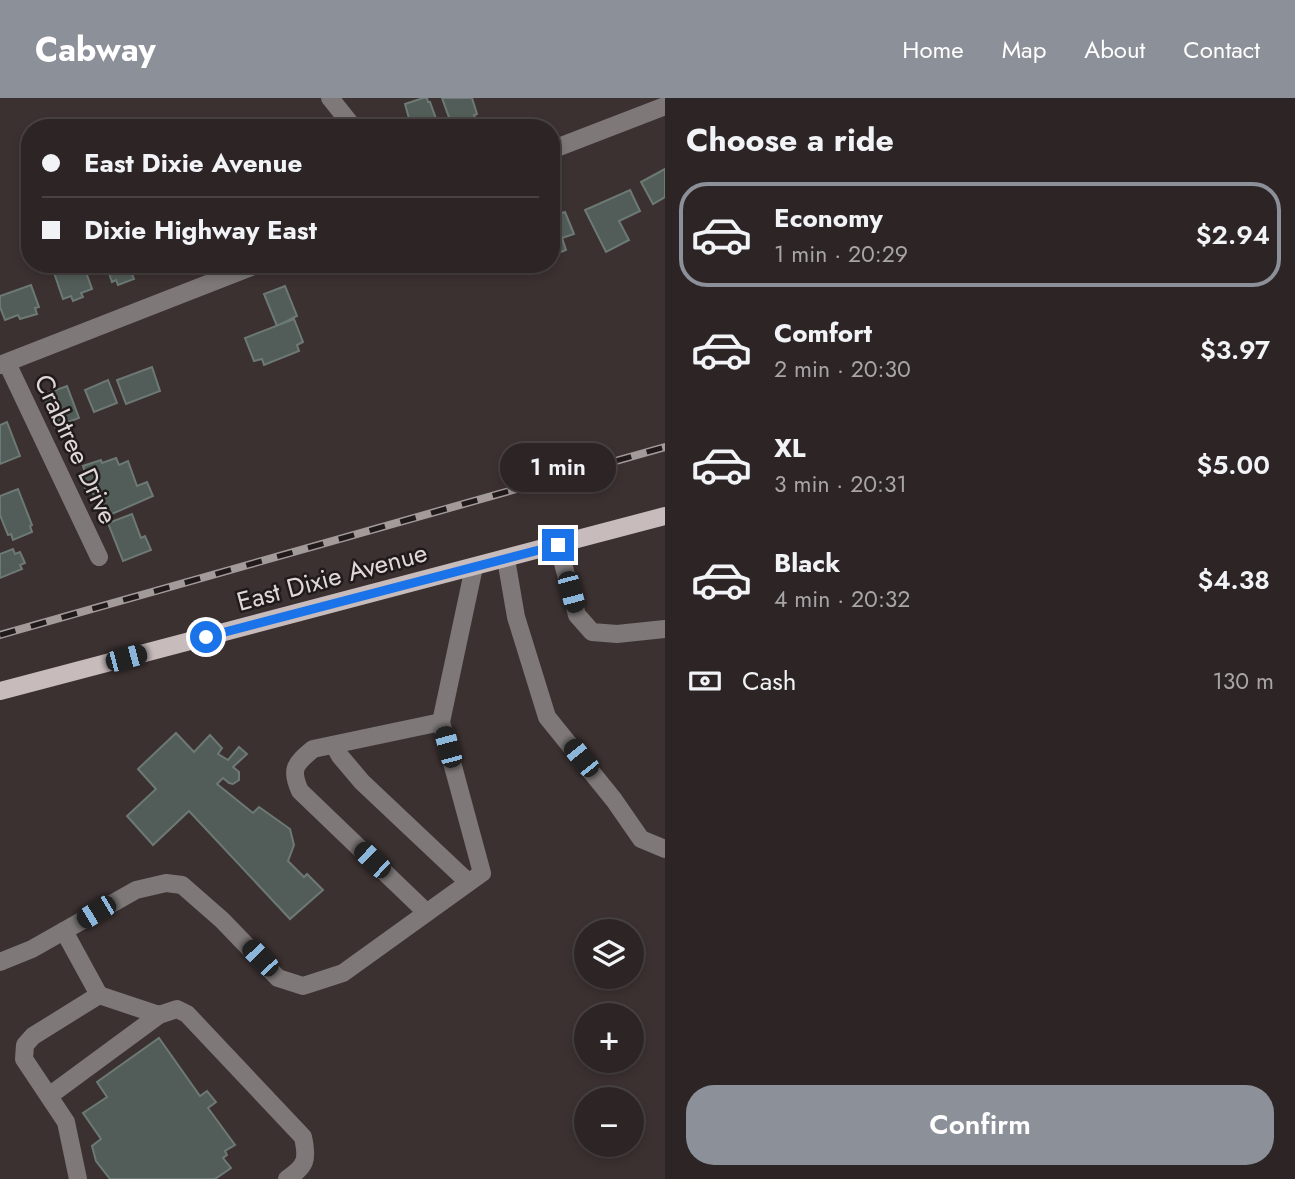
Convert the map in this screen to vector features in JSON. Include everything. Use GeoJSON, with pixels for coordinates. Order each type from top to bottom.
{"type":"FeatureCollection","features":[{"type":"Feature","properties":{"kind":"main road"},"geometry":{"type":"LineString","coordinates":[[558,545],[665,516]]}},
{"type":"Feature","properties":{"kind":"main road","name":"East Dixie Avenue"},"geometry":{"type":"LineString","coordinates":[[0,691],[558,545]]}},
{"type":"Feature","properties":{"kind":"street"},"geometry":{"type":"LineString","coordinates":[[330,98],[347,119]]}},
{"type":"Feature","properties":{"kind":"street"},"geometry":{"type":"LineString","coordinates":[[560,147],[665,106]]}},
{"type":"Feature","properties":{"kind":"street"},"geometry":{"type":"LineString","coordinates":[[3,364],[237,273]]}},
{"type":"Feature","properties":{"kind":"street","name":"Crabtree Drive"},"geometry":{"type":"LineString","coordinates":[[3,364],[99,557]]}},
{"type":"Feature","properties":{"kind":"street"},"geometry":{"type":"LineString","coordinates":[[558,545],[577,615],[592,632],[617,634],[665,629]]}},
{"type":"Feature","properties":{"kind":"street"},"geometry":{"type":"LineString","coordinates":[[506,558],[516,617],[547,717],[614,800],[640,839],[665,849]]}},
{"type":"Feature","properties":{"kind":"street"},"geometry":{"type":"LineString","coordinates":[[0,962],[32,949],[136,890],[166,883],[181,885],[222,920],[278,978],[303,986],[343,973],[482,873],[441,722],[474,567]]}},
{"type":"Feature","properties":{"kind":"street"},"geometry":{"type":"LineString","coordinates":[[426,912],[300,791],[294,776],[297,762],[313,750],[441,722]]}},
{"type":"Feature","properties":{"kind":"street"},"geometry":{"type":"LineString","coordinates":[[334,745],[362,782],[468,882]]}},
{"type":"Feature","properties":{"kind":"street"},"geometry":{"type":"LineString","coordinates":[[64,931],[99,995],[159,1015]]}},
{"type":"Feature","properties":{"kind":"street"},"geometry":{"type":"LineString","coordinates":[[78,1179],[66,1122],[24,1059],[25,1045],[33,1036],[99,995]]}},
{"type":"Feature","properties":{"kind":"street"},"geometry":{"type":"LineString","coordinates":[[49,1096],[159,1015],[177,1009],[187,1014],[303,1137],[307,1154],[301,1169],[287,1179]]}},
{"type":"Feature","properties":{"kind":"building"},"geometry":{"type":"Polygon","coordinates":[[[427,98],[436,119],[409,119],[405,104],[427,98]]]}},
{"type":"Feature","properties":{"kind":"building"},"geometry":{"type":"Polygon","coordinates":[[[442,98],[472,98],[477,114],[474,115],[476,119],[450,119],[442,98]]]}},
{"type":"Feature","properties":{"kind":"building"},"geometry":{"type":"Polygon","coordinates":[[[665,169],[665,197],[653,204],[641,182],[665,169]]]}},
{"type":"Feature","properties":{"kind":"building"},"geometry":{"type":"Polygon","coordinates":[[[630,190],[640,211],[619,221],[629,240],[606,252],[585,210],[630,190]]]}},
{"type":"Feature","properties":{"kind":"building"},"geometry":{"type":"Polygon","coordinates":[[[565,212],[574,234],[562,238],[566,250],[560,252],[560,213],[565,212]]]}},
{"type":"Feature","properties":{"kind":"building"},"geometry":{"type":"Polygon","coordinates":[[[54,273],[86,273],[92,289],[81,293],[83,297],[73,301],[71,296],[63,299],[54,273]]]}},
{"type":"Feature","properties":{"kind":"building"},"geometry":{"type":"Polygon","coordinates":[[[109,273],[136,273],[132,274],[134,279],[118,285],[116,280],[112,282],[109,273]]]}},
{"type":"Feature","properties":{"kind":"building"},"geometry":{"type":"Polygon","coordinates":[[[31,285],[39,307],[35,308],[37,314],[20,319],[18,315],[5,320],[0,307],[0,296],[31,285]]]}},
{"type":"Feature","properties":{"kind":"building"},"geometry":{"type":"Polygon","coordinates":[[[285,286],[297,316],[277,326],[264,294],[285,286]]]}},
{"type":"Feature","properties":{"kind":"building"},"geometry":{"type":"Polygon","coordinates":[[[294,319],[303,342],[297,345],[299,351],[264,365],[262,359],[254,361],[245,338],[294,319]]]}},
{"type":"Feature","properties":{"kind":"building"},"geometry":{"type":"Polygon","coordinates":[[[152,367],[160,391],[126,404],[117,380],[152,367]]]}},
{"type":"Feature","properties":{"kind":"building"},"geometry":{"type":"Polygon","coordinates":[[[108,380],[117,403],[94,412],[85,390],[108,380]]]}},
{"type":"Feature","properties":{"kind":"building"},"geometry":{"type":"Polygon","coordinates":[[[67,386],[79,418],[55,427],[45,399],[50,398],[48,393],[67,386]]]}},
{"type":"Feature","properties":{"kind":"building"},"geometry":{"type":"Polygon","coordinates":[[[7,422],[20,456],[0,464],[0,425],[7,422]]]}},
{"type":"Feature","properties":{"kind":"building"},"geometry":{"type":"Polygon","coordinates":[[[116,458],[119,465],[128,461],[137,486],[147,482],[153,496],[105,517],[97,495],[94,496],[91,488],[86,490],[81,477],[86,475],[83,466],[116,458]]]}},
{"type":"Feature","properties":{"kind":"building"},"geometry":{"type":"Polygon","coordinates":[[[18,489],[32,525],[32,532],[13,540],[11,534],[8,535],[0,515],[0,496],[18,489]]]}},
{"type":"Feature","properties":{"kind":"building"},"geometry":{"type":"Polygon","coordinates":[[[132,514],[141,538],[145,536],[151,550],[123,561],[108,523],[132,514]]]}},
{"type":"Feature","properties":{"kind":"building"},"geometry":{"type":"Polygon","coordinates":[[[13,549],[15,554],[20,552],[25,563],[20,565],[22,569],[0,578],[0,554],[13,549]]]}},
{"type":"Feature","properties":{"kind":"building"},"geometry":{"type":"Polygon","coordinates":[[[176,733],[194,752],[210,735],[222,748],[218,754],[228,760],[239,747],[247,754],[233,767],[239,772],[239,780],[233,784],[223,778],[217,784],[253,813],[259,807],[290,829],[294,845],[288,861],[304,877],[307,874],[323,890],[290,919],[189,811],[153,845],[127,816],[156,789],[138,769],[176,733]]]}},
{"type":"Feature","properties":{"kind":"building"},"geometry":{"type":"Polygon","coordinates":[[[159,1038],[200,1096],[207,1091],[216,1102],[208,1108],[235,1145],[225,1151],[227,1155],[223,1158],[231,1168],[215,1179],[110,1179],[96,1161],[92,1146],[101,1139],[83,1113],[107,1097],[97,1082],[159,1038]]]}},
{"type":"Feature","properties":{"kind":"railway"},"geometry":{"type":"LineString","coordinates":[[0,635],[665,447]]}},
{"type":"Feature","properties":{"kind":"route"},"geometry":{"type":"LineString","coordinates":[[206,637],[558,545]]}}]}
